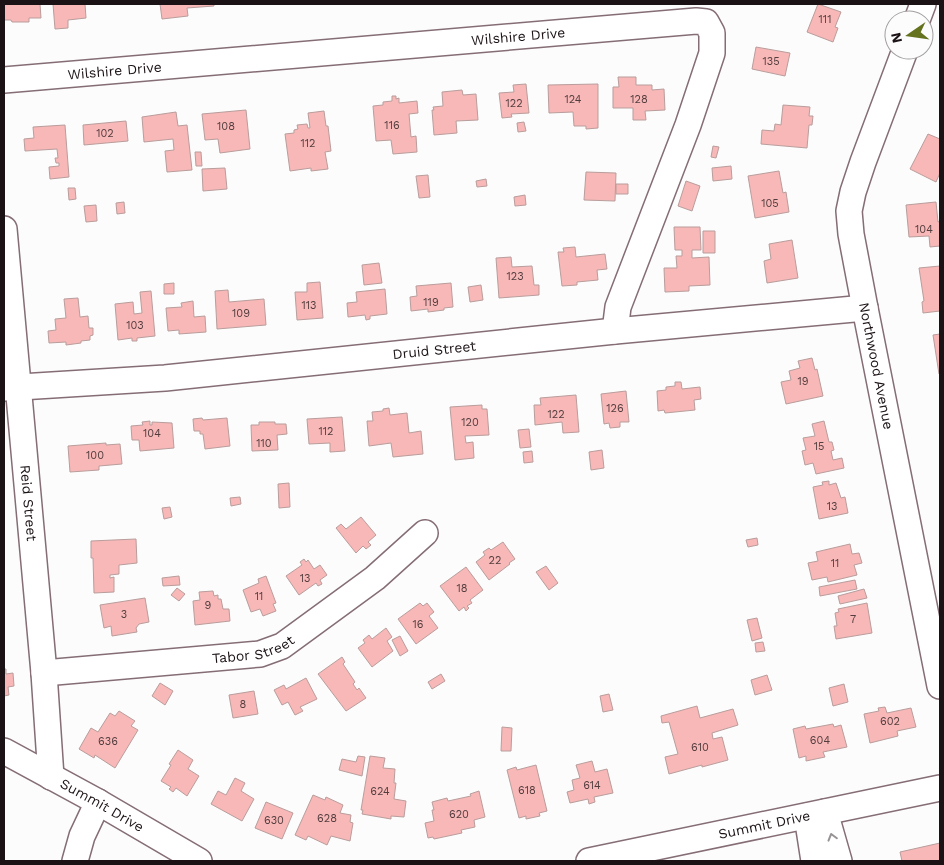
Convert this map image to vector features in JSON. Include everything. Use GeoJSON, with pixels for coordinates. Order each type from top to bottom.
{"type":"FeatureCollection","features":[{"type":"Feature","properties":{"kind":"street","name":"Wilshire Drive"},"geometry":{"type":"LineString","coordinates":[[4,80],[696,21],[706,22],[712,33],[712,53],[688,125],[618,307],[615,332]]}},
{"type":"Feature","properties":{"kind":"street","name":"Northwood Avenue"},"geometry":{"type":"LineString","coordinates":[[901,60],[860,170],[849,211],[851,234],[865,308],[940,686]]}},
{"type":"Feature","properties":{"kind":"street","name":"Reid Street"},"geometry":{"type":"LineString","coordinates":[[4,229],[12,387],[44,673],[51,777]]}},
{"type":"Feature","properties":{"kind":"street","name":"Druid Street"},"geometry":{"type":"LineString","coordinates":[[12,387],[165,378],[865,308]]}},
{"type":"Feature","properties":{"kind":"street","name":"Tabor Street"},"geometry":{"type":"LineString","coordinates":[[44,673],[260,654],[282,646],[375,578],[425,533]]}},
{"type":"Feature","properties":{"kind":"street","name":"Summit Drive"},"geometry":{"type":"LineString","coordinates":[[4,751],[98,802],[200,861]]}},
{"type":"Feature","properties":{"kind":"street","name":"Summit Drive"},"geometry":{"type":"LineString","coordinates":[[589,861],[940,788]]}},
{"type":"Feature","properties":{"kind":"street"},"geometry":{"type":"LineString","coordinates":[[75,861],[82,836],[98,802]]}},
{"type":"Feature","properties":{"kind":"street"},"geometry":{"type":"LineString","coordinates":[[814,861],[816,814]]}},
{"type":"Feature","properties":{"kind":"street"},"geometry":{"type":"LineString","coordinates":[[816,814],[839,861]]}},
{"type":"Feature","properties":{"kind":"building"},"geometry":{"type":"Polygon","coordinates":[[[4,4],[40,4],[41,18],[29,18],[29,22],[4,20],[4,4]]]}},
{"type":"Feature","properties":{"kind":"building"},"geometry":{"type":"Polygon","coordinates":[[[53,4],[85,4],[86,18],[68,20],[68,28],[55,29],[53,4]]]}},
{"type":"Feature","properties":{"kind":"building"},"geometry":{"type":"Polygon","coordinates":[[[160,4],[214,4],[214,6],[187,8],[188,16],[162,19],[160,4]]]}},
{"type":"Feature","properties":{"kind":"building"},"geometry":{"type":"Polygon","coordinates":[[[818,4],[841,12],[835,27],[838,28],[833,42],[807,32],[818,4]]]}},
{"type":"Feature","properties":{"kind":"building"},"geometry":{"type":"Polygon","coordinates":[[[756,47],[790,53],[785,76],[752,69],[756,47]]]}},
{"type":"Feature","properties":{"kind":"building"},"geometry":{"type":"Polygon","coordinates":[[[618,77],[636,77],[636,85],[652,85],[652,90],[664,89],[665,110],[645,111],[646,120],[633,120],[633,108],[613,108],[613,87],[619,87],[618,77]]]}},
{"type":"Feature","properties":{"kind":"building"},"geometry":{"type":"Polygon","coordinates":[[[526,84],[529,113],[511,114],[512,117],[502,118],[499,93],[514,92],[513,85],[526,84]]]}},
{"type":"Feature","properties":{"kind":"building"},"geometry":{"type":"Polygon","coordinates":[[[598,84],[598,128],[586,129],[586,126],[574,126],[573,112],[549,113],[548,85],[598,84]]]}},
{"type":"Feature","properties":{"kind":"building"},"geometry":{"type":"Polygon","coordinates":[[[462,90],[463,95],[476,94],[478,120],[456,121],[457,133],[434,135],[432,110],[434,110],[433,107],[443,106],[442,92],[462,90]]]}},
{"type":"Feature","properties":{"kind":"building"},"geometry":{"type":"Polygon","coordinates":[[[392,96],[396,96],[396,99],[399,98],[399,103],[417,101],[418,113],[409,114],[411,137],[416,136],[417,152],[393,154],[391,140],[376,141],[373,106],[383,105],[383,102],[392,101],[392,96]]]}},
{"type":"Feature","properties":{"kind":"building"},"geometry":{"type":"Polygon","coordinates":[[[783,105],[810,107],[809,116],[813,116],[812,125],[809,125],[807,148],[761,144],[762,130],[774,131],[775,124],[781,125],[783,105]]]}},
{"type":"Feature","properties":{"kind":"building"},"geometry":{"type":"Polygon","coordinates":[[[246,110],[250,149],[220,153],[218,139],[205,140],[202,114],[246,110]]]}},
{"type":"Feature","properties":{"kind":"building"},"geometry":{"type":"Polygon","coordinates":[[[324,111],[331,151],[325,152],[328,169],[311,171],[311,168],[290,171],[285,134],[294,133],[294,130],[298,129],[297,125],[307,124],[308,128],[310,128],[308,113],[324,111]]]}},
{"type":"Feature","properties":{"kind":"building"},"geometry":{"type":"Polygon","coordinates":[[[176,112],[178,126],[187,125],[192,170],[167,172],[165,151],[174,150],[173,139],[144,142],[142,117],[176,112]]]}},
{"type":"Feature","properties":{"kind":"building"},"geometry":{"type":"Polygon","coordinates":[[[126,121],[128,141],[84,145],[83,125],[126,121]]]}},
{"type":"Feature","properties":{"kind":"building"},"geometry":{"type":"Polygon","coordinates":[[[524,122],[526,131],[518,132],[517,123],[524,122]]]}},
{"type":"Feature","properties":{"kind":"building"},"geometry":{"type":"Polygon","coordinates":[[[65,125],[69,177],[50,179],[49,167],[59,166],[55,158],[58,158],[57,149],[25,151],[24,139],[34,138],[33,127],[65,125]]]}},
{"type":"Feature","properties":{"kind":"building"},"geometry":{"type":"Polygon","coordinates":[[[928,134],[940,139],[940,173],[936,182],[910,169],[928,134]]]}},
{"type":"Feature","properties":{"kind":"building"},"geometry":{"type":"Polygon","coordinates":[[[713,146],[719,147],[716,158],[711,157],[713,146]]]}},
{"type":"Feature","properties":{"kind":"building"},"geometry":{"type":"Polygon","coordinates":[[[195,152],[201,152],[202,166],[196,166],[195,152]]]}},
{"type":"Feature","properties":{"kind":"building"},"geometry":{"type":"Polygon","coordinates":[[[731,166],[732,179],[713,181],[712,168],[731,166]]]}},
{"type":"Feature","properties":{"kind":"building"},"geometry":{"type":"Polygon","coordinates":[[[225,168],[227,189],[203,191],[202,169],[225,168]]]}},
{"type":"Feature","properties":{"kind":"building"},"geometry":{"type":"Polygon","coordinates":[[[779,171],[783,193],[786,192],[789,212],[755,218],[748,176],[779,171]]]}},
{"type":"Feature","properties":{"kind":"building"},"geometry":{"type":"Polygon","coordinates":[[[586,172],[616,173],[615,201],[584,200],[586,172]]]}},
{"type":"Feature","properties":{"kind":"building"},"geometry":{"type":"Polygon","coordinates":[[[428,175],[430,197],[419,198],[416,176],[428,175]]]}},
{"type":"Feature","properties":{"kind":"building"},"geometry":{"type":"Polygon","coordinates":[[[486,179],[487,186],[477,187],[476,181],[486,179]]]}},
{"type":"Feature","properties":{"kind":"building"},"geometry":{"type":"Polygon","coordinates":[[[686,181],[700,186],[692,211],[678,206],[686,181]]]}},
{"type":"Feature","properties":{"kind":"building"},"geometry":{"type":"Polygon","coordinates":[[[616,184],[628,184],[628,194],[616,194],[616,184]]]}},
{"type":"Feature","properties":{"kind":"building"},"geometry":{"type":"Polygon","coordinates":[[[68,188],[75,188],[76,199],[69,200],[68,188]]]}},
{"type":"Feature","properties":{"kind":"building"},"geometry":{"type":"Polygon","coordinates":[[[525,195],[526,205],[515,206],[514,197],[525,195]]]}},
{"type":"Feature","properties":{"kind":"building"},"geometry":{"type":"Polygon","coordinates":[[[124,202],[125,213],[117,214],[116,203],[124,202]]]}},
{"type":"Feature","properties":{"kind":"building"},"geometry":{"type":"Polygon","coordinates":[[[936,202],[938,222],[940,221],[940,246],[930,247],[929,236],[909,237],[906,205],[936,202]]]}},
{"type":"Feature","properties":{"kind":"building"},"geometry":{"type":"Polygon","coordinates":[[[96,205],[97,221],[86,222],[84,206],[96,205]]]}},
{"type":"Feature","properties":{"kind":"building"},"geometry":{"type":"Polygon","coordinates":[[[674,227],[700,227],[701,250],[692,250],[692,258],[709,257],[710,285],[689,286],[689,291],[665,292],[664,268],[677,268],[676,256],[682,256],[682,250],[675,250],[674,227]]]}},
{"type":"Feature","properties":{"kind":"building"},"geometry":{"type":"Polygon","coordinates":[[[703,231],[715,231],[715,253],[703,253],[703,231]]]}},
{"type":"Feature","properties":{"kind":"building"},"geometry":{"type":"Polygon","coordinates":[[[792,240],[798,278],[767,283],[764,261],[771,259],[769,244],[792,240]]]}},
{"type":"Feature","properties":{"kind":"building"},"geometry":{"type":"Polygon","coordinates":[[[575,247],[576,257],[605,254],[607,269],[597,270],[598,280],[562,286],[558,252],[564,252],[563,248],[575,247]]]}},
{"type":"Feature","properties":{"kind":"building"},"geometry":{"type":"Polygon","coordinates":[[[511,257],[512,267],[532,266],[534,285],[539,285],[539,295],[499,298],[496,258],[511,257]]]}},
{"type":"Feature","properties":{"kind":"building"},"geometry":{"type":"Polygon","coordinates":[[[379,263],[382,283],[364,285],[362,265],[379,263]]]}},
{"type":"Feature","properties":{"kind":"building"},"geometry":{"type":"Polygon","coordinates":[[[940,266],[940,311],[923,313],[922,302],[924,301],[919,268],[940,266]]]}},
{"type":"Feature","properties":{"kind":"building"},"geometry":{"type":"Polygon","coordinates":[[[320,282],[323,318],[297,320],[295,292],[307,292],[307,283],[320,282]]]}},
{"type":"Feature","properties":{"kind":"building"},"geometry":{"type":"Polygon","coordinates":[[[174,283],[174,294],[164,294],[164,284],[174,283]]]}},
{"type":"Feature","properties":{"kind":"building"},"geometry":{"type":"Polygon","coordinates":[[[451,283],[453,307],[428,312],[428,309],[411,311],[410,297],[417,296],[416,286],[451,283]]]}},
{"type":"Feature","properties":{"kind":"building"},"geometry":{"type":"Polygon","coordinates":[[[481,285],[483,300],[470,302],[468,287],[481,285]]]}},
{"type":"Feature","properties":{"kind":"building"},"geometry":{"type":"Polygon","coordinates":[[[385,289],[387,314],[370,316],[370,319],[366,320],[365,315],[348,317],[347,303],[357,302],[356,292],[385,289]]]}},
{"type":"Feature","properties":{"kind":"building"},"geometry":{"type":"Polygon","coordinates":[[[228,290],[229,302],[264,299],[266,325],[217,329],[215,291],[228,290]]]}},
{"type":"Feature","properties":{"kind":"building"},"geometry":{"type":"Polygon","coordinates":[[[151,291],[155,336],[137,338],[137,341],[132,341],[132,338],[118,340],[115,304],[133,302],[134,314],[142,313],[140,292],[151,291]]]}},
{"type":"Feature","properties":{"kind":"building"},"geometry":{"type":"Polygon","coordinates":[[[78,298],[80,317],[88,316],[89,328],[93,328],[93,335],[90,336],[90,340],[66,345],[66,342],[49,343],[48,331],[56,330],[55,319],[66,318],[64,299],[78,298]]]}},
{"type":"Feature","properties":{"kind":"building"},"geometry":{"type":"Polygon","coordinates":[[[193,301],[194,317],[205,316],[206,332],[179,334],[179,330],[168,331],[166,308],[182,307],[181,303],[193,301]]]}},
{"type":"Feature","properties":{"kind":"building"},"geometry":{"type":"Polygon","coordinates":[[[940,334],[940,374],[939,374],[933,335],[940,334]]]}},
{"type":"Feature","properties":{"kind":"building"},"geometry":{"type":"Polygon","coordinates":[[[812,358],[815,370],[817,369],[823,396],[786,404],[781,382],[791,380],[789,371],[800,368],[798,361],[812,358]]]}},
{"type":"Feature","properties":{"kind":"building"},"geometry":{"type":"Polygon","coordinates":[[[675,382],[681,382],[682,389],[700,387],[701,399],[694,400],[695,410],[665,413],[664,410],[658,411],[657,391],[675,386],[675,382]]]}},
{"type":"Feature","properties":{"kind":"building"},"geometry":{"type":"Polygon","coordinates":[[[626,391],[629,422],[620,422],[620,427],[610,428],[609,423],[604,424],[601,394],[626,391]]]}},
{"type":"Feature","properties":{"kind":"building"},"geometry":{"type":"Polygon","coordinates":[[[576,395],[579,432],[563,433],[562,422],[535,425],[534,405],[541,405],[540,398],[576,395]]]}},
{"type":"Feature","properties":{"kind":"building"},"geometry":{"type":"Polygon","coordinates":[[[482,405],[482,409],[487,409],[489,435],[465,436],[466,443],[473,442],[474,458],[455,460],[450,407],[482,405]]]}},
{"type":"Feature","properties":{"kind":"building"},"geometry":{"type":"Polygon","coordinates":[[[389,408],[390,415],[407,413],[409,433],[421,431],[423,454],[393,457],[391,443],[369,446],[367,421],[373,421],[372,412],[383,411],[383,409],[389,408]]]}},
{"type":"Feature","properties":{"kind":"building"},"geometry":{"type":"Polygon","coordinates":[[[342,417],[345,451],[330,452],[330,443],[309,444],[307,419],[342,417]]]}},
{"type":"Feature","properties":{"kind":"building"},"geometry":{"type":"Polygon","coordinates":[[[202,418],[203,420],[227,418],[230,446],[205,449],[203,434],[200,434],[200,431],[194,431],[193,419],[202,418]]]}},
{"type":"Feature","properties":{"kind":"building"},"geometry":{"type":"Polygon","coordinates":[[[150,421],[150,425],[152,425],[152,422],[172,423],[174,448],[140,451],[139,440],[132,440],[131,426],[143,425],[142,422],[150,421]]]}},
{"type":"Feature","properties":{"kind":"building"},"geometry":{"type":"Polygon","coordinates":[[[824,421],[829,442],[832,442],[834,450],[831,451],[833,460],[842,458],[844,468],[816,474],[813,463],[805,465],[802,451],[806,450],[803,438],[815,436],[812,424],[824,421]]]}},
{"type":"Feature","properties":{"kind":"building"},"geometry":{"type":"Polygon","coordinates":[[[259,422],[286,424],[287,434],[277,435],[278,450],[252,451],[251,425],[259,425],[259,422]]]}},
{"type":"Feature","properties":{"kind":"building"},"geometry":{"type":"Polygon","coordinates":[[[529,429],[531,447],[520,448],[518,430],[529,429]]]}},
{"type":"Feature","properties":{"kind":"building"},"geometry":{"type":"Polygon","coordinates":[[[106,443],[106,445],[120,444],[122,464],[99,466],[99,470],[70,472],[68,446],[106,443]]]}},
{"type":"Feature","properties":{"kind":"building"},"geometry":{"type":"Polygon","coordinates":[[[602,450],[604,468],[591,470],[589,452],[602,450]]]}},
{"type":"Feature","properties":{"kind":"building"},"geometry":{"type":"Polygon","coordinates":[[[532,451],[533,462],[524,463],[523,452],[532,451]]]}},
{"type":"Feature","properties":{"kind":"building"},"geometry":{"type":"Polygon","coordinates":[[[829,481],[829,485],[836,483],[841,498],[845,497],[848,513],[819,519],[813,487],[823,485],[822,482],[829,481]]]}},
{"type":"Feature","properties":{"kind":"building"},"geometry":{"type":"Polygon","coordinates":[[[289,483],[290,507],[279,508],[278,484],[289,483]]]}},
{"type":"Feature","properties":{"kind":"building"},"geometry":{"type":"Polygon","coordinates":[[[240,497],[241,504],[231,506],[230,498],[240,497]]]}},
{"type":"Feature","properties":{"kind":"building"},"geometry":{"type":"Polygon","coordinates":[[[170,507],[172,517],[164,519],[162,508],[170,507]]]}},
{"type":"Feature","properties":{"kind":"building"},"geometry":{"type":"Polygon","coordinates":[[[361,517],[376,535],[368,542],[371,545],[366,549],[363,546],[356,553],[336,528],[341,524],[346,529],[361,517]]]}},
{"type":"Feature","properties":{"kind":"building"},"geometry":{"type":"Polygon","coordinates":[[[757,538],[758,545],[748,547],[746,540],[757,538]]]}},
{"type":"Feature","properties":{"kind":"building"},"geometry":{"type":"Polygon","coordinates":[[[136,539],[137,563],[119,565],[119,574],[110,575],[110,578],[114,577],[114,592],[94,593],[91,541],[136,539]]]}},
{"type":"Feature","properties":{"kind":"building"},"geometry":{"type":"Polygon","coordinates":[[[503,542],[515,559],[489,580],[476,562],[485,555],[483,552],[489,548],[491,550],[503,542]]]}},
{"type":"Feature","properties":{"kind":"building"},"geometry":{"type":"Polygon","coordinates":[[[850,544],[852,554],[859,553],[862,563],[854,565],[857,575],[828,582],[827,577],[812,580],[808,563],[818,561],[816,552],[850,544]]]}},
{"type":"Feature","properties":{"kind":"building"},"geometry":{"type":"Polygon","coordinates":[[[304,559],[306,562],[308,560],[314,569],[320,565],[327,575],[320,580],[322,584],[318,586],[316,583],[299,595],[286,576],[302,565],[300,562],[304,559]]]}},
{"type":"Feature","properties":{"kind":"building"},"geometry":{"type":"Polygon","coordinates":[[[546,566],[558,583],[549,590],[536,572],[546,566]]]}},
{"type":"Feature","properties":{"kind":"building"},"geometry":{"type":"Polygon","coordinates":[[[466,567],[483,590],[470,600],[472,603],[467,606],[469,608],[466,611],[464,607],[459,611],[440,586],[466,567]]]}},
{"type":"Feature","properties":{"kind":"building"},"geometry":{"type":"Polygon","coordinates":[[[179,576],[180,585],[163,586],[162,578],[179,576]]]}},
{"type":"Feature","properties":{"kind":"building"},"geometry":{"type":"Polygon","coordinates":[[[266,576],[276,603],[273,604],[276,611],[263,616],[260,609],[251,612],[243,590],[259,583],[258,579],[266,576]]]}},
{"type":"Feature","properties":{"kind":"building"},"geometry":{"type":"Polygon","coordinates":[[[855,580],[857,589],[820,596],[819,587],[855,580]]]}},
{"type":"Feature","properties":{"kind":"building"},"geometry":{"type":"Polygon","coordinates":[[[177,588],[185,594],[179,601],[171,595],[177,588]]]}},
{"type":"Feature","properties":{"kind":"building"},"geometry":{"type":"Polygon","coordinates":[[[864,589],[867,598],[840,604],[838,596],[864,589]]]}},
{"type":"Feature","properties":{"kind":"building"},"geometry":{"type":"Polygon","coordinates":[[[213,591],[214,596],[218,595],[218,599],[221,599],[223,609],[229,609],[230,621],[195,625],[193,601],[200,600],[199,592],[213,591]]]}},
{"type":"Feature","properties":{"kind":"building"},"geometry":{"type":"Polygon","coordinates":[[[145,598],[149,622],[139,624],[136,628],[137,632],[112,636],[111,626],[104,628],[100,605],[145,598]]]}},
{"type":"Feature","properties":{"kind":"building"},"geometry":{"type":"Polygon","coordinates":[[[420,603],[423,606],[427,603],[434,612],[429,616],[438,628],[416,644],[398,619],[420,603]]]}},
{"type":"Feature","properties":{"kind":"building"},"geometry":{"type":"Polygon","coordinates":[[[867,603],[872,633],[836,639],[834,626],[837,626],[835,613],[839,612],[838,609],[867,603]]]}},
{"type":"Feature","properties":{"kind":"building"},"geometry":{"type":"Polygon","coordinates":[[[757,618],[762,638],[752,641],[747,620],[757,618]]]}},
{"type":"Feature","properties":{"kind":"building"},"geometry":{"type":"Polygon","coordinates":[[[386,628],[392,637],[387,641],[393,651],[372,667],[358,648],[365,643],[363,640],[369,635],[372,639],[386,628]]]}},
{"type":"Feature","properties":{"kind":"building"},"geometry":{"type":"Polygon","coordinates":[[[400,636],[408,651],[400,656],[392,640],[400,636]]]}},
{"type":"Feature","properties":{"kind":"building"},"geometry":{"type":"Polygon","coordinates":[[[763,642],[765,651],[756,652],[755,643],[763,642]]]}},
{"type":"Feature","properties":{"kind":"building"},"geometry":{"type":"Polygon","coordinates":[[[342,657],[345,662],[343,664],[355,682],[353,684],[357,690],[359,688],[366,698],[346,711],[318,674],[342,657]]]}},
{"type":"Feature","properties":{"kind":"building"},"geometry":{"type":"Polygon","coordinates":[[[4,669],[6,669],[6,674],[13,673],[14,686],[8,687],[9,695],[4,696],[4,669]]]}},
{"type":"Feature","properties":{"kind":"building"},"geometry":{"type":"Polygon","coordinates":[[[441,674],[445,681],[432,689],[428,682],[441,674]]]}},
{"type":"Feature","properties":{"kind":"building"},"geometry":{"type":"Polygon","coordinates":[[[767,675],[772,690],[755,695],[751,680],[767,675]]]}},
{"type":"Feature","properties":{"kind":"building"},"geometry":{"type":"Polygon","coordinates":[[[306,678],[317,699],[300,707],[303,711],[295,715],[288,702],[282,705],[274,690],[284,685],[286,689],[306,678]]]}},
{"type":"Feature","properties":{"kind":"building"},"geometry":{"type":"Polygon","coordinates":[[[160,683],[173,691],[165,705],[152,696],[160,683]]]}},
{"type":"Feature","properties":{"kind":"building"},"geometry":{"type":"Polygon","coordinates":[[[844,684],[848,702],[833,706],[829,688],[844,684]]]}},
{"type":"Feature","properties":{"kind":"building"},"geometry":{"type":"Polygon","coordinates":[[[254,691],[258,714],[233,718],[229,695],[254,691]]]}},
{"type":"Feature","properties":{"kind":"building"},"geometry":{"type":"Polygon","coordinates":[[[609,694],[613,710],[603,712],[600,696],[609,694]]]}},
{"type":"Feature","properties":{"kind":"building"},"geometry":{"type":"Polygon","coordinates":[[[697,706],[700,718],[733,709],[738,725],[712,733],[713,739],[722,737],[728,760],[669,774],[665,757],[678,754],[669,722],[662,723],[661,716],[697,706]]]}},
{"type":"Feature","properties":{"kind":"building"},"geometry":{"type":"Polygon","coordinates":[[[885,707],[887,713],[911,708],[916,727],[897,731],[898,736],[870,743],[864,714],[879,711],[878,708],[885,707]]]}},
{"type":"Feature","properties":{"kind":"building"},"geometry":{"type":"Polygon","coordinates":[[[119,711],[135,721],[131,726],[138,730],[115,768],[95,755],[94,758],[79,749],[91,728],[98,732],[110,713],[115,716],[119,711]]]}},
{"type":"Feature","properties":{"kind":"building"},"geometry":{"type":"Polygon","coordinates":[[[833,724],[834,727],[841,725],[847,747],[823,752],[825,757],[806,761],[806,756],[799,758],[793,729],[805,726],[806,729],[833,724]]]}},
{"type":"Feature","properties":{"kind":"building"},"geometry":{"type":"Polygon","coordinates":[[[502,727],[512,728],[511,751],[501,751],[502,727]]]}},
{"type":"Feature","properties":{"kind":"building"},"geometry":{"type":"Polygon","coordinates":[[[178,750],[193,760],[188,769],[199,776],[187,796],[176,788],[173,792],[169,789],[171,787],[161,781],[178,750]]]}},
{"type":"Feature","properties":{"kind":"building"},"geometry":{"type":"Polygon","coordinates":[[[358,756],[365,757],[362,776],[339,770],[342,759],[356,762],[358,756]]]}},
{"type":"Feature","properties":{"kind":"building"},"geometry":{"type":"Polygon","coordinates":[[[370,756],[385,758],[383,768],[395,769],[394,799],[406,801],[404,817],[391,816],[391,819],[362,814],[363,810],[361,810],[370,756]]]}},
{"type":"Feature","properties":{"kind":"building"},"geometry":{"type":"Polygon","coordinates":[[[592,761],[595,772],[607,769],[613,793],[594,797],[595,802],[589,804],[588,799],[570,803],[567,792],[574,790],[572,780],[580,778],[576,765],[592,761]]]}},
{"type":"Feature","properties":{"kind":"building"},"geometry":{"type":"Polygon","coordinates":[[[536,765],[547,811],[539,813],[540,816],[526,819],[526,816],[519,818],[507,770],[516,767],[517,770],[536,765]]]}},
{"type":"Feature","properties":{"kind":"building"},"geometry":{"type":"Polygon","coordinates":[[[235,778],[245,783],[241,791],[254,799],[242,821],[211,804],[218,791],[226,795],[235,778]]]}},
{"type":"Feature","properties":{"kind":"building"},"geometry":{"type":"Polygon","coordinates":[[[479,791],[485,817],[474,820],[475,827],[461,830],[462,833],[434,839],[433,837],[428,838],[425,823],[434,821],[432,802],[447,798],[448,801],[471,796],[470,794],[479,791]]]}},
{"type":"Feature","properties":{"kind":"building"},"geometry":{"type":"Polygon","coordinates":[[[313,795],[325,800],[326,797],[343,805],[340,813],[351,815],[350,822],[353,823],[350,841],[331,836],[327,845],[308,836],[306,840],[295,835],[313,795]]]}},
{"type":"Feature","properties":{"kind":"building"},"geometry":{"type":"Polygon","coordinates":[[[266,802],[293,813],[282,839],[255,828],[266,802]]]}},
{"type":"Feature","properties":{"kind":"building"},"geometry":{"type":"Polygon","coordinates":[[[940,843],[940,861],[902,861],[900,852],[940,843]]]}}]}
